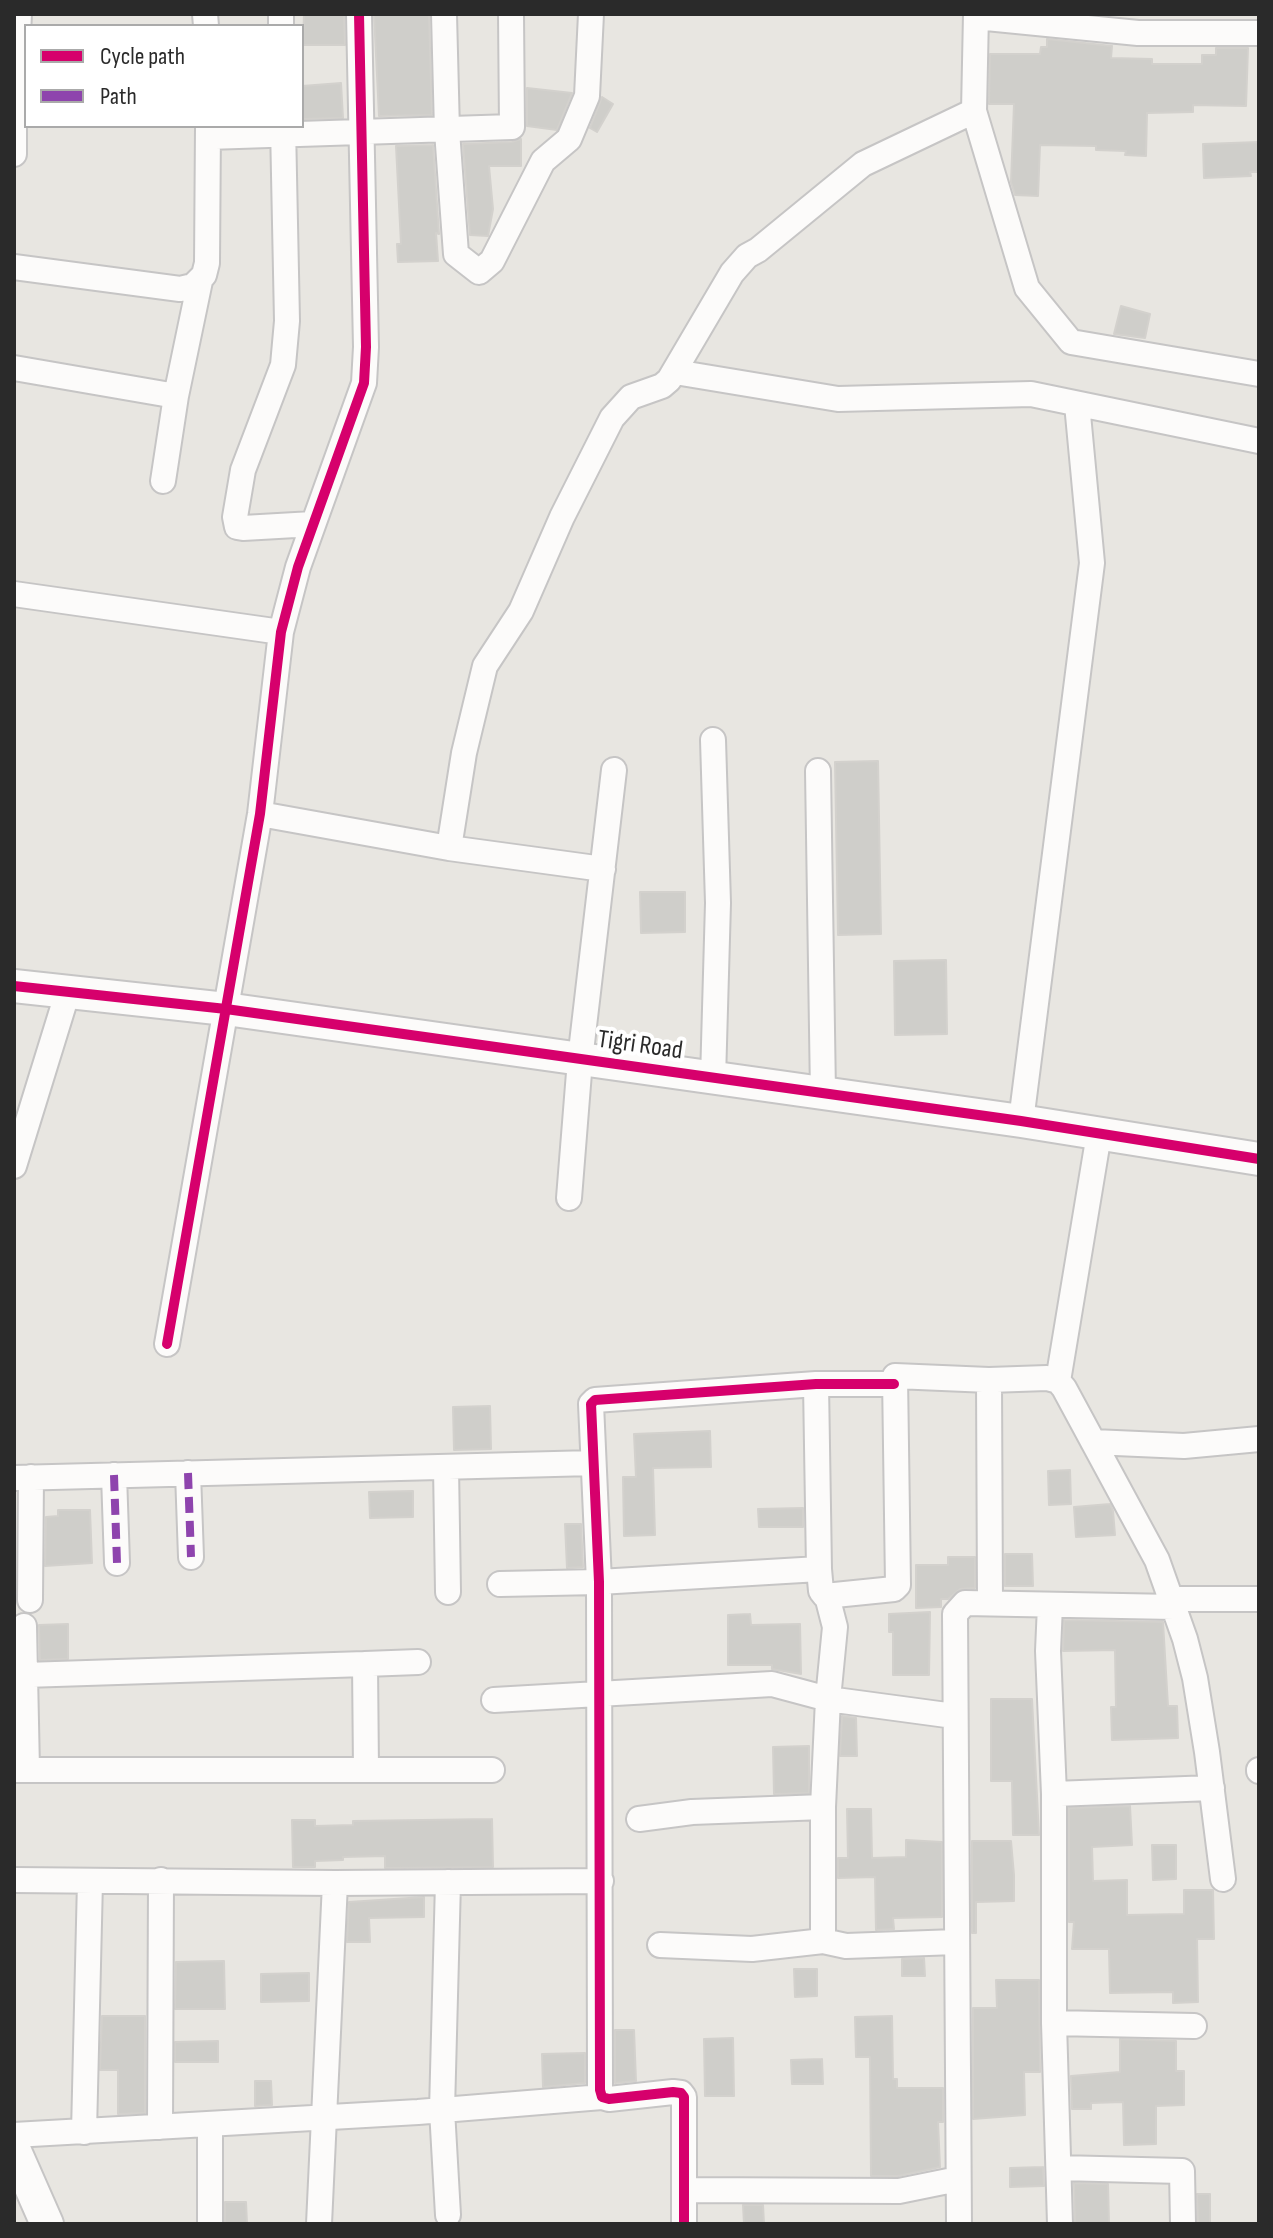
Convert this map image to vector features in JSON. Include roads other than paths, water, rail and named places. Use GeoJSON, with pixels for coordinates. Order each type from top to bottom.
{"type":"FeatureCollection","features":[{"type":"Feature","properties":{"kind":"street"},"geometry":{"type":"LineString","coordinates":[[14,154],[19,14]]}},
{"type":"Feature","properties":{"kind":"street"},"geometry":{"type":"LineString","coordinates":[[167,1344],[260,814],[281,632],[294,578],[360,397],[366,365],[359,14]]}},
{"type":"Feature","properties":{"kind":"street"},"geometry":{"type":"LineString","coordinates":[[444,14],[447,131],[456,254],[479,272],[492,261],[543,161],[569,139],[587,96],[591,14]]}},
{"type":"Feature","properties":{"kind":"street"},"geometry":{"type":"LineString","coordinates":[[163,481],[176,396],[200,281],[207,263],[208,132],[447,131],[512,127],[511,14]]}},
{"type":"Feature","properties":{"kind":"street"},"geometry":{"type":"LineString","coordinates":[[1259,33],[1185,23],[1138,33],[976,16],[974,111],[1027,288],[1071,342],[1259,374]]}},
{"type":"Feature","properties":{"kind":"street"},"geometry":{"type":"LineString","coordinates":[[449,848],[464,753],[485,666],[521,611],[562,517],[612,418],[631,397],[662,386],[675,372],[732,273],[747,256],[863,164],[974,111]]}},
{"type":"Feature","properties":{"kind":"street"},"geometry":{"type":"LineString","coordinates":[[283,131],[287,321],[283,365],[243,470],[235,517],[237,527],[243,528],[313,524]]}},
{"type":"Feature","properties":{"kind":"street"},"geometry":{"type":"LineString","coordinates":[[14,267],[180,289],[187,289],[200,281]]}},
{"type":"Feature","properties":{"kind":"street"},"geometry":{"type":"LineString","coordinates":[[14,368],[176,396]]}},
{"type":"Feature","properties":{"kind":"street"},"geometry":{"type":"LineString","coordinates":[[675,372],[838,399],[1031,394],[1259,441]]}},
{"type":"Feature","properties":{"kind":"street"},"geometry":{"type":"LineString","coordinates":[[1021,1121],[1092,563],[1077,404]]}},
{"type":"Feature","properties":{"kind":"street"},"geometry":{"type":"LineString","coordinates":[[14,594],[281,632]]}},
{"type":"Feature","properties":{"kind":"street"},"geometry":{"type":"LineString","coordinates":[[713,740],[718,903],[713,1079]]}},
{"type":"Feature","properties":{"kind":"street"},"geometry":{"type":"LineString","coordinates":[[569,1198],[580,1060],[614,770]]}},
{"type":"Feature","properties":{"kind":"street"},"geometry":{"type":"LineString","coordinates":[[818,771],[823,1094]]}},
{"type":"Feature","properties":{"kind":"street"},"geometry":{"type":"LineString","coordinates":[[260,814],[449,848],[603,869]]}},
{"type":"Feature","properties":{"kind":"street","name":"Tigri Road"},"geometry":{"type":"LineString","coordinates":[[14,986],[226,1009],[1021,1121],[1259,1159]]}},
{"type":"Feature","properties":{"kind":"street"},"geometry":{"type":"LineString","coordinates":[[14,1166],[68,991]]}},
{"type":"Feature","properties":{"kind":"street"},"geometry":{"type":"LineString","coordinates":[[1099,1134],[1058,1381],[1157,1560],[1172,1603],[1195,1678],[1223,1879]]}},
{"type":"Feature","properties":{"kind":"street"},"geometry":{"type":"LineString","coordinates":[[816,1384],[819,1569],[822,1593],[827,1596],[894,1589],[898,1585],[895,1376],[989,1380],[1047,1378],[1058,1381]]}},
{"type":"Feature","properties":{"kind":"street"},"geometry":{"type":"LineString","coordinates":[[989,1380],[990,1603]]}},
{"type":"Feature","properties":{"kind":"street"},"geometry":{"type":"LineString","coordinates":[[602,2097],[599,1582],[591,1404],[595,1400],[816,1384],[894,1384]]}},
{"type":"Feature","properties":{"kind":"street"},"geometry":{"type":"LineString","coordinates":[[1093,1442],[1184,1446],[1259,1439]]}},
{"type":"Feature","properties":{"kind":"street"},"geometry":{"type":"LineString","coordinates":[[30,1600],[23,1477],[593,1463]]}},
{"type":"Feature","properties":{"kind":"street"},"geometry":{"type":"LineString","coordinates":[[446,1467],[448,1592]]}},
{"type":"Feature","properties":{"kind":"street"},"geometry":{"type":"LineString","coordinates":[[188,1473],[191,1557]]}},
{"type":"Feature","properties":{"kind":"street"},"geometry":{"type":"LineString","coordinates":[[114,1475],[117,1563]]}},
{"type":"Feature","properties":{"kind":"street"},"geometry":{"type":"LineString","coordinates":[[500,1584],[599,1582],[819,1569]]}},
{"type":"Feature","properties":{"kind":"street"},"geometry":{"type":"LineString","coordinates":[[823,1941],[823,1807],[835,1627],[827,1596]]}},
{"type":"Feature","properties":{"kind":"street"},"geometry":{"type":"LineString","coordinates":[[959,2224],[955,1614],[965,1603],[1050,1605],[1259,1599]]}},
{"type":"Feature","properties":{"kind":"street"},"geometry":{"type":"LineString","coordinates":[[1050,1605],[1048,1651],[1054,1794],[1054,2023],[1060,2224]]}},
{"type":"Feature","properties":{"kind":"street"},"geometry":{"type":"LineString","coordinates":[[24,1626],[20,1770],[492,1770]]}},
{"type":"Feature","properties":{"kind":"street"},"geometry":{"type":"LineString","coordinates":[[25,1675],[418,1662]]}},
{"type":"Feature","properties":{"kind":"street"},"geometry":{"type":"LineString","coordinates":[[365,1664],[366,1770]]}},
{"type":"Feature","properties":{"kind":"street"},"geometry":{"type":"LineString","coordinates":[[494,1700],[772,1684],[828,1699],[954,1716]]}},
{"type":"Feature","properties":{"kind":"street"},"geometry":{"type":"LineString","coordinates":[[1054,1794],[1212,1788]]}},
{"type":"Feature","properties":{"kind":"street"},"geometry":{"type":"LineString","coordinates":[[639,1819],[692,1812],[823,1807]]}},
{"type":"Feature","properties":{"kind":"street"},"geometry":{"type":"LineString","coordinates":[[14,1880],[335,1883],[601,1881]]}},
{"type":"Feature","properties":{"kind":"street"},"geometry":{"type":"LineString","coordinates":[[160,2127],[161,1880]]}},
{"type":"Feature","properties":{"kind":"street"},"geometry":{"type":"LineString","coordinates":[[84,2132],[90,1881]]}},
{"type":"Feature","properties":{"kind":"street"},"geometry":{"type":"LineString","coordinates":[[448,1882],[442,2110],[448,2215]]}},
{"type":"Feature","properties":{"kind":"street"},"geometry":{"type":"LineString","coordinates":[[319,2224],[335,1883]]}},
{"type":"Feature","properties":{"kind":"street"},"geometry":{"type":"LineString","coordinates":[[660,1945],[752,1949],[823,1941],[846,1946],[956,1942]]}},
{"type":"Feature","properties":{"kind":"street"},"geometry":{"type":"LineString","coordinates":[[1054,2023],[1194,2026]]}},
{"type":"Feature","properties":{"kind":"street"},"geometry":{"type":"LineString","coordinates":[[14,2135],[681,2093],[685,2100],[684,2224]]}},
{"type":"Feature","properties":{"kind":"street"},"geometry":{"type":"LineString","coordinates":[[210,2124],[210,2224]]}},
{"type":"Feature","properties":{"kind":"street"},"geometry":{"type":"LineString","coordinates":[[14,2149],[47,2224]]}},
{"type":"Feature","properties":{"kind":"street"},"geometry":{"type":"LineString","coordinates":[[1059,2168],[1182,2171],[1183,2224]]}},
{"type":"Feature","properties":{"kind":"street"},"geometry":{"type":"LineString","coordinates":[[684,2190],[899,2191],[958,2179]]}}]}
